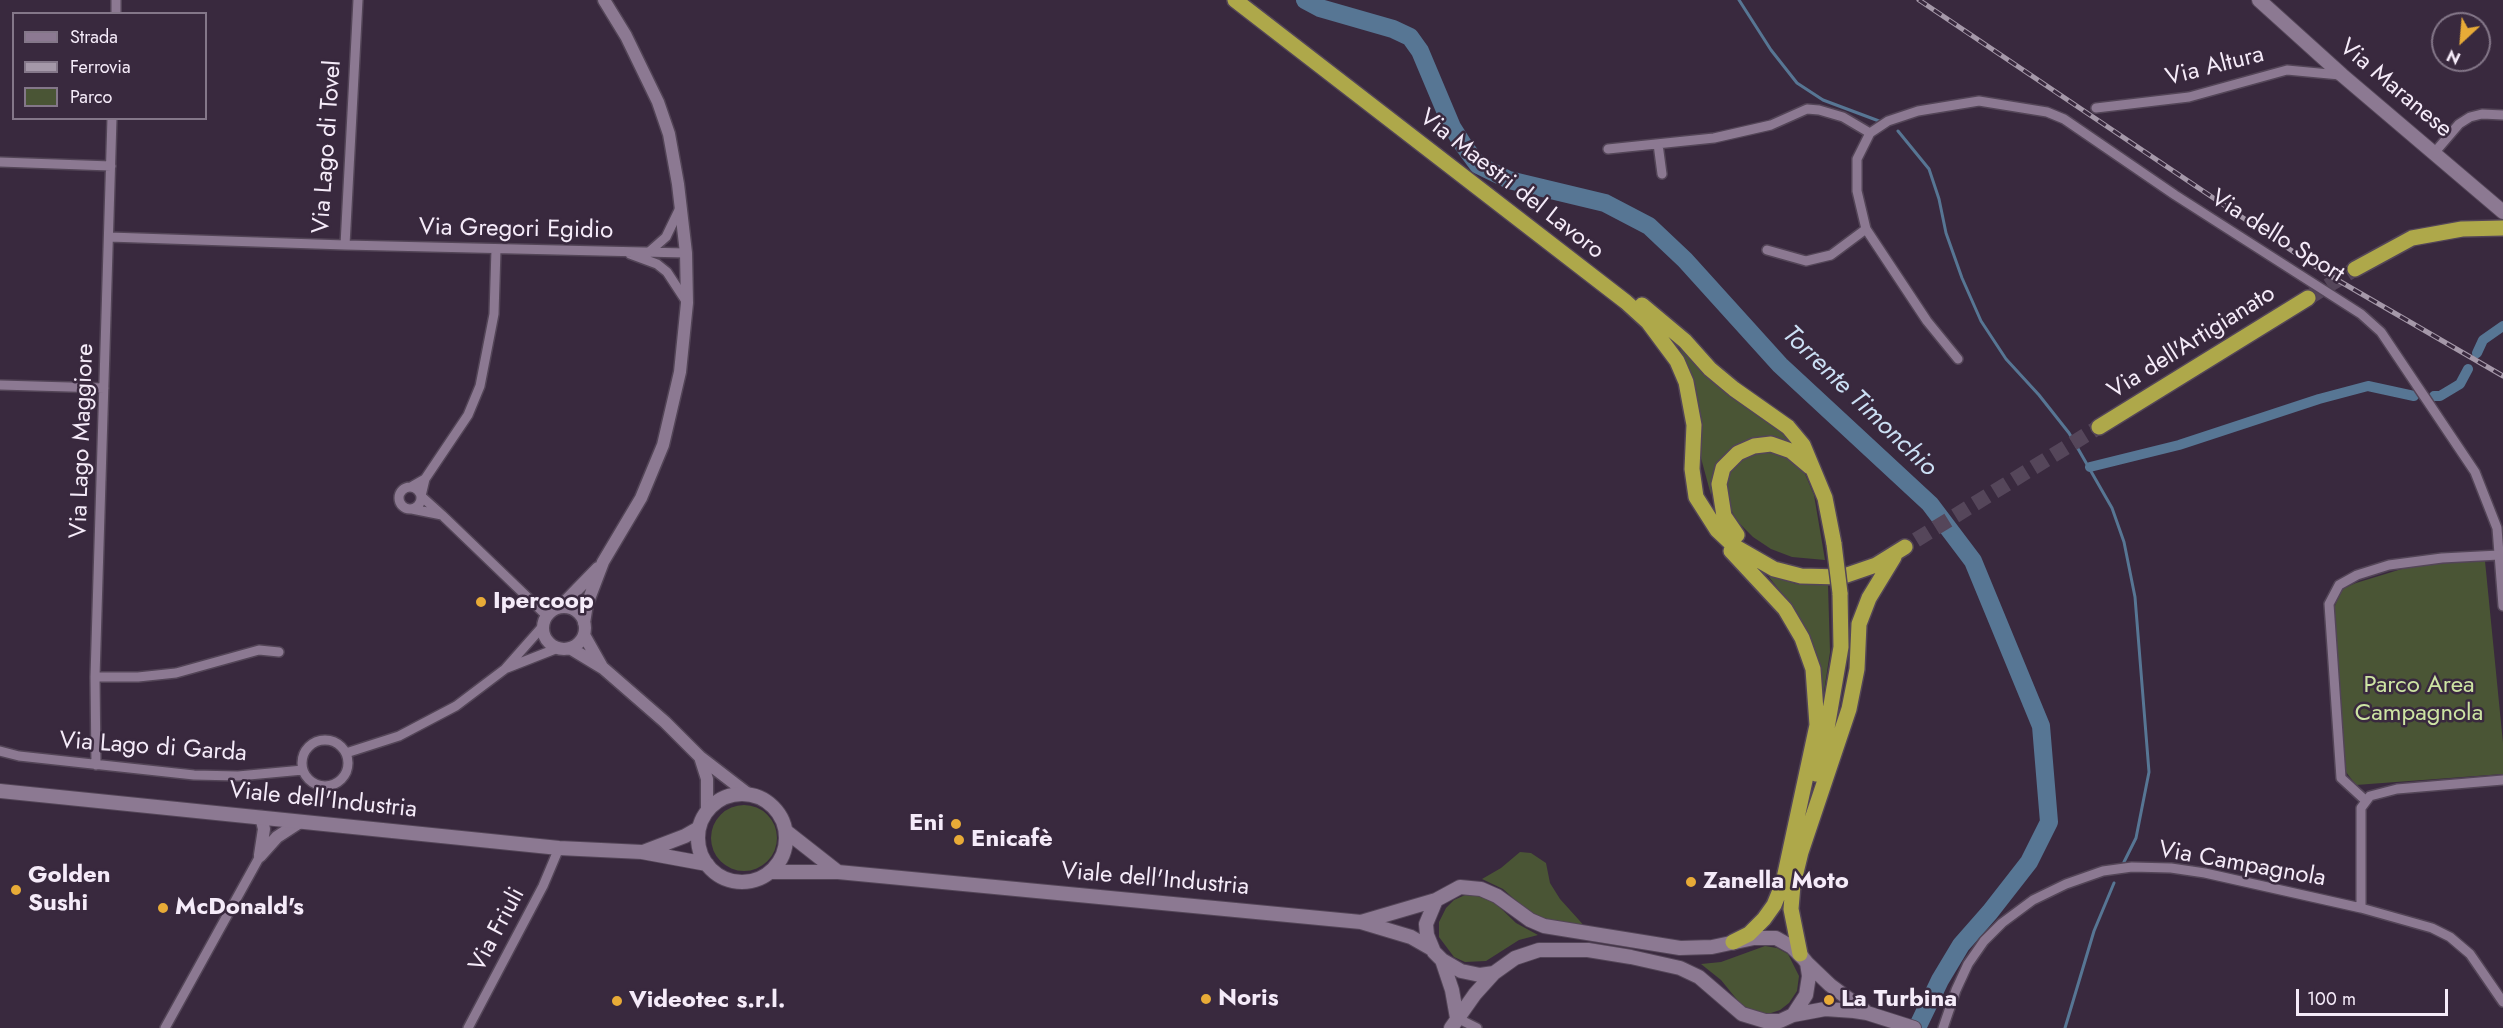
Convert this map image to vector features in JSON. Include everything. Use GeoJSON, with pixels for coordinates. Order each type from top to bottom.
{"type":"FeatureCollection","features":[{"type":"Feature","properties":{"kind":"highway","name":"Via Maestri del Lavoro"},"geometry":{"type":"LineString","coordinates":[[1235,0],[1626,302],[1648,322],[1677,361],[1686,382],[1694,425],[1692,448]]}},
{"type":"Feature","properties":{"kind":"highway"},"geometry":{"type":"LineString","coordinates":[[2355,269],[2412,238],[2462,230],[2503,228]]}},
{"type":"Feature","properties":{"kind":"highway"},"geometry":{"type":"LineString","coordinates":[[1542,238],[1583,261],[1653,314],[1686,341],[1710,369],[1788,427],[1803,445],[1816,474],[1829,516],[1834,544],[1840,593],[1841,647],[1825,740],[1788,884]]}},
{"type":"Feature","properties":{"kind":"highway","name":"Via dell'Artigianato"},"geometry":{"type":"LineString","coordinates":[[2099,427],[2308,298]]}},
{"type":"Feature","properties":{"kind":"highway"},"geometry":{"type":"LineString","coordinates":[[1737,535],[1724,516],[1719,484],[1724,468],[1738,453],[1754,446],[1771,444],[1803,459],[1816,474]]}},
{"type":"Feature","properties":{"kind":"highway"},"geometry":{"type":"LineString","coordinates":[[1692,448],[1696,496],[1705,521],[1719,540],[1760,580],[1785,609],[1802,638],[1813,669],[1817,725],[1788,884],[1791,909],[1804,959]]}},
{"type":"Feature","properties":{"kind":"highway"},"geometry":{"type":"LineString","coordinates":[[1692,448],[1702,488],[1718,517],[1737,535],[1777,559],[1803,567],[1853,564],[1906,546]]}},
{"type":"Feature","properties":{"kind":"highway"},"geometry":{"type":"LineString","coordinates":[[1696,496],[1718,530],[1734,546],[1774,568],[1801,576],[1841,577],[1876,565],[1906,546]]}},
{"type":"Feature","properties":{"kind":"highway"},"geometry":{"type":"LineString","coordinates":[[1732,942],[1749,934],[1764,919],[1788,884],[1849,709],[1857,669],[1859,624],[1869,598],[1906,546]]}},
{"type":"Feature","properties":{"kind":"main road","name":"Via Maranese"},"geometry":{"type":"LineString","coordinates":[[2259,0],[2342,75],[2435,152],[2502,212]]}},
{"type":"Feature","properties":{"kind":"main road","name":"Viale dell'Industria"},"geometry":{"type":"LineString","coordinates":[[0,790],[559,848],[642,852],[707,864],[715,873],[737,882],[760,878],[770,872],[838,872],[1361,922],[1408,936],[1468,973],[1480,975],[1494,973],[1515,958],[1539,950],[1576,949],[1603,952],[1648,960],[1691,973],[1738,1012],[1751,1018],[1770,1022],[1792,1015],[1825,1010],[1867,1012],[1914,1028]]}},
{"type":"Feature","properties":{"kind":"main road"},"geometry":{"type":"LineString","coordinates":[[707,864],[699,847],[699,828],[707,811],[725,797],[748,794],[759,796],[778,810],[787,832],[786,847],[781,861],[770,872]]}},
{"type":"Feature","properties":{"kind":"main road","name":"Viale dell'Industria"},"geometry":{"type":"LineString","coordinates":[[642,852],[686,836],[699,828]]}},
{"type":"Feature","properties":{"kind":"main road"},"geometry":{"type":"LineString","coordinates":[[787,832],[838,872]]}},
{"type":"Feature","properties":{"kind":"main road","name":"Viale dell'Industria"},"geometry":{"type":"LineString","coordinates":[[1361,922],[1436,900],[1460,887],[1475,888],[1497,896],[1534,922],[1550,928],[1687,949],[1712,947],[1754,938],[1776,938],[1787,943],[1830,985],[1867,1012]]}},
{"type":"Feature","properties":{"kind":"main road"},"geometry":{"type":"LineString","coordinates":[[1436,900],[1426,924],[1427,935],[1450,983],[1454,1023]]}},
{"type":"Feature","properties":{"kind":"main road"},"geometry":{"type":"LineString","coordinates":[[1792,1015],[1806,995],[1809,976],[1804,959]]}},
{"type":"Feature","properties":{"kind":"main road"},"geometry":{"type":"LineString","coordinates":[[1454,1023],[1494,973]]}},
{"type":"Feature","properties":{"kind":"street","name":"Via Lago di Tovel"},"geometry":{"type":"LineString","coordinates":[[109,237],[345,245],[358,0]]}},
{"type":"Feature","properties":{"kind":"street"},"geometry":{"type":"LineString","coordinates":[[505,669],[581,641],[587,604],[603,562],[648,483],[663,445],[680,372],[687,303],[686,253],[669,134],[658,102],[626,36],[604,0]]}},
{"type":"Feature","properties":{"kind":"street","name":"Via Altura"},"geometry":{"type":"LineString","coordinates":[[2096,108],[2189,97],[2287,70],[2342,75]]}},
{"type":"Feature","properties":{"kind":"street","name":"Via dello Sport"},"geometry":{"type":"LineString","coordinates":[[1874,131],[1888,121],[1918,111],[1979,101],[2047,112],[2064,119],[2175,195],[2361,314],[2381,332],[2400,358],[2475,472],[2497,528],[2503,606]]}},
{"type":"Feature","properties":{"kind":"street"},"geometry":{"type":"LineString","coordinates":[[1608,149],[1693,142],[1748,131],[1771,125],[1807,109],[1843,117],[1874,131],[1857,159],[1857,191],[1866,229],[1927,321],[1958,360]]}},
{"type":"Feature","properties":{"kind":"street"},"geometry":{"type":"LineString","coordinates":[[2435,152],[2458,123],[2482,114],[2503,115]]}},
{"type":"Feature","properties":{"kind":"street","name":"Via Lago Maggiore"},"geometry":{"type":"LineString","coordinates":[[96,765],[95,677],[112,120]]}},
{"type":"Feature","properties":{"kind":"street"},"geometry":{"type":"LineString","coordinates":[[1658,144],[1662,174]]}},
{"type":"Feature","properties":{"kind":"street"},"geometry":{"type":"LineString","coordinates":[[0,162],[111,165]]}},
{"type":"Feature","properties":{"kind":"street"},"geometry":{"type":"LineString","coordinates":[[649,252],[666,237],[681,206]]}},
{"type":"Feature","properties":{"kind":"street"},"geometry":{"type":"LineString","coordinates":[[1767,250],[1806,261],[1831,255],[1866,229]]}},
{"type":"Feature","properties":{"kind":"street","name":"Via Gregori Egidio"},"geometry":{"type":"LineString","coordinates":[[345,245],[686,253]]}},
{"type":"Feature","properties":{"kind":"street"},"geometry":{"type":"LineString","coordinates":[[412,509],[420,503],[425,479],[468,415],[480,386],[494,314],[496,249]]}},
{"type":"Feature","properties":{"kind":"street"},"geometry":{"type":"LineString","coordinates":[[622,251],[657,264],[667,272],[687,303]]}},
{"type":"Feature","properties":{"kind":"street"},"geometry":{"type":"LineString","coordinates":[[0,385],[104,388]]}},
{"type":"Feature","properties":{"kind":"street"},"geometry":{"type":"LineString","coordinates":[[425,479],[401,492],[399,499],[402,506],[442,515]]}},
{"type":"Feature","properties":{"kind":"street"},"geometry":{"type":"LineString","coordinates":[[411,487],[417,490],[545,621],[548,642],[603,668],[665,722],[700,757],[748,794]]}},
{"type":"Feature","properties":{"kind":"street"},"geometry":{"type":"LineString","coordinates":[[2365,800],[2341,778],[2329,604],[2339,585],[2357,575],[2389,565],[2442,558],[2499,555]]}},
{"type":"Feature","properties":{"kind":"street"},"geometry":{"type":"LineString","coordinates":[[346,753],[399,736],[456,706],[505,669],[545,621],[603,562]]}},
{"type":"Feature","properties":{"kind":"street"},"geometry":{"type":"LineString","coordinates":[[560,608],[566,607],[578,612],[603,668]]}},
{"type":"Feature","properties":{"kind":"street"},"geometry":{"type":"LineString","coordinates":[[95,677],[176,673],[259,650],[279,652]]}},
{"type":"Feature","properties":{"kind":"street"},"geometry":{"type":"LineString","coordinates":[[316,741],[337,743],[346,753],[348,768],[345,775],[333,784],[326,786],[312,781],[303,770],[302,763],[306,750],[316,741]]}},
{"type":"Feature","properties":{"kind":"street","name":"Via Lago di Garda"},"geometry":{"type":"LineString","coordinates":[[0,752],[96,765],[216,776],[303,770]]}},
{"type":"Feature","properties":{"kind":"street"},"geometry":{"type":"LineString","coordinates":[[700,757],[707,779],[707,811]]}},
{"type":"Feature","properties":{"kind":"street"},"geometry":{"type":"LineString","coordinates":[[2361,908],[2361,808],[2365,800],[2378,792],[2397,789],[2503,780]]}},
{"type":"Feature","properties":{"kind":"street"},"geometry":{"type":"LineString","coordinates":[[260,856],[264,829],[261,817]]}},
{"type":"Feature","properties":{"kind":"street"},"geometry":{"type":"LineString","coordinates":[[165,1028],[260,856],[277,837],[300,822]]}},
{"type":"Feature","properties":{"kind":"street","name":"Via Friuli"},"geometry":{"type":"LineString","coordinates":[[468,1028],[543,886],[559,848]]}},
{"type":"Feature","properties":{"kind":"street","name":"Via Campagnola"},"geometry":{"type":"LineString","coordinates":[[1943,1028],[1965,970],[1976,952],[1996,928],[2018,910],[2043,894],[2103,871],[2142,867],[2187,870],[2361,908],[2423,925],[2450,937],[2474,960],[2503,1002]]}},
{"type":"Feature","properties":{"kind":"street"},"geometry":{"type":"LineString","coordinates":[[1454,1023],[1477,1028]]}},
{"type":"Feature","properties":{"kind":"green space"},"geometry":{"type":"Polygon","coordinates":[[[1664,328],[1772,420],[1795,445],[1768,438],[1714,478],[1711,495],[1701,458],[1700,416],[1694,381],[1679,347],[1664,328]]]}},
{"type":"Feature","properties":{"kind":"green space"},"geometry":{"type":"Polygon","coordinates":[[[1759,450],[1776,451],[1794,460],[1805,474],[1814,495],[1825,560],[1792,557],[1771,549],[1753,537],[1737,521],[1728,504],[1727,483],[1732,468],[1744,456],[1759,450]]]}},
{"type":"Feature","properties":{"kind":"green space","name":"Parco Area Campagnola"},"geometry":{"type":"Polygon","coordinates":[[[2431,560],[2485,561],[2503,743],[2503,774],[2356,785],[2346,772],[2334,608],[2342,589],[2431,560]]]}},
{"type":"Feature","properties":{"kind":"green space"},"geometry":{"type":"Polygon","coordinates":[[[1772,575],[1796,584],[1828,585],[1830,652],[1823,698],[1794,609],[1769,577],[1772,575]]]}},
{"type":"Feature","properties":{"kind":"green space"},"geometry":{"type":"Polygon","coordinates":[[[737,805],[751,805],[763,810],[772,819],[777,838],[775,851],[768,862],[751,871],[737,871],[725,866],[716,857],[711,845],[711,831],[716,819],[725,810],[737,805]]]}},
{"type":"Feature","properties":{"kind":"green space"},"geometry":{"type":"Polygon","coordinates":[[[1520,852],[1531,853],[1546,863],[1550,883],[1560,899],[1588,930],[1556,925],[1532,915],[1503,889],[1482,879],[1501,868],[1520,852]]]}},
{"type":"Feature","properties":{"kind":"green space"},"geometry":{"type":"Polygon","coordinates":[[[1480,894],[1490,898],[1516,923],[1538,935],[1519,940],[1486,961],[1465,962],[1454,957],[1439,937],[1439,922],[1446,908],[1454,900],[1465,895],[1480,894]]]}},
{"type":"Feature","properties":{"kind":"green space"},"geometry":{"type":"Polygon","coordinates":[[[1765,946],[1777,948],[1788,954],[1799,976],[1797,991],[1789,1003],[1780,1010],[1768,1014],[1753,1013],[1743,1007],[1721,980],[1701,964],[1721,962],[1765,946]]]}},
{"type":"Feature","properties":{"kind":"waterway","name":"Torrente Timonchio"},"geometry":{"type":"LineString","coordinates":[[1305,0],[1320,8],[1393,29],[1410,37],[1420,51],[1452,127],[1478,165],[1509,180],[1605,203],[1649,226],[1685,260],[1780,365],[1930,504],[1973,561],[2041,726],[2049,822],[2029,862],[1961,945],[1940,980],[1917,1028]]}},
{"type":"Feature","properties":{"kind":"waterway"},"geometry":{"type":"LineString","coordinates":[[1739,0],[1771,50],[1797,83],[1823,100],[1879,121]]}},
{"type":"Feature","properties":{"kind":"waterway"},"geometry":{"type":"LineString","coordinates":[[1898,131],[1929,169],[1939,199],[1946,233],[1981,321],[2006,359],[2069,433],[2112,508],[2124,542],[2135,597],[2149,772],[2136,838],[2124,862]]}},
{"type":"Feature","properties":{"kind":"waterway"},"geometry":{"type":"LineString","coordinates":[[2477,353],[2483,340],[2503,326]]}},
{"type":"Feature","properties":{"kind":"waterway"},"geometry":{"type":"LineString","coordinates":[[2434,396],[2440,396],[2460,384],[2468,369]]}},
{"type":"Feature","properties":{"kind":"waterway"},"geometry":{"type":"LineString","coordinates":[[2090,467],[2179,445],[2319,399],[2368,386],[2414,396]]}},
{"type":"Feature","properties":{"kind":"waterway"},"geometry":{"type":"LineString","coordinates":[[2065,1028],[2094,931],[2114,883]]}},
{"type":"Feature","properties":{"kind":"tunnel"},"geometry":{"type":"LineString","coordinates":[[2308,298],[2355,269]]}},
{"type":"Feature","properties":{"kind":"tunnel"},"geometry":{"type":"LineString","coordinates":[[1916,540],[2099,427]]}},
{"type":"Feature","properties":{"kind":"railway"},"geometry":{"type":"LineString","coordinates":[[1919,0],[2322,271],[2503,376]]}},
{"type":"Feature","properties":{"kind":"place","name":"Ipercoop"},"geometry":{"type":"Point","coordinates":[481,602]}},
{"type":"Feature","properties":{"kind":"place","name":"Eni"},"geometry":{"type":"Point","coordinates":[956,824]}},
{"type":"Feature","properties":{"kind":"place","name":"Enicafè"},"geometry":{"type":"Point","coordinates":[959,840]}},
{"type":"Feature","properties":{"kind":"place","name":"Zanella Moto"},"geometry":{"type":"Point","coordinates":[1691,882]}},
{"type":"Feature","properties":{"kind":"place","name":"Golden Sushi"},"geometry":{"type":"Point","coordinates":[16,890]}},
{"type":"Feature","properties":{"kind":"place","name":"McDonald's"},"geometry":{"type":"Point","coordinates":[163,908]}},
{"type":"Feature","properties":{"kind":"place","name":"Noris"},"geometry":{"type":"Point","coordinates":[1206,999]}},
{"type":"Feature","properties":{"kind":"place","name":"La Turbina"},"geometry":{"type":"Point","coordinates":[1829,1000]}},
{"type":"Feature","properties":{"kind":"place","name":"Videotec s.r.l."},"geometry":{"type":"Point","coordinates":[617,1001]}}]}
